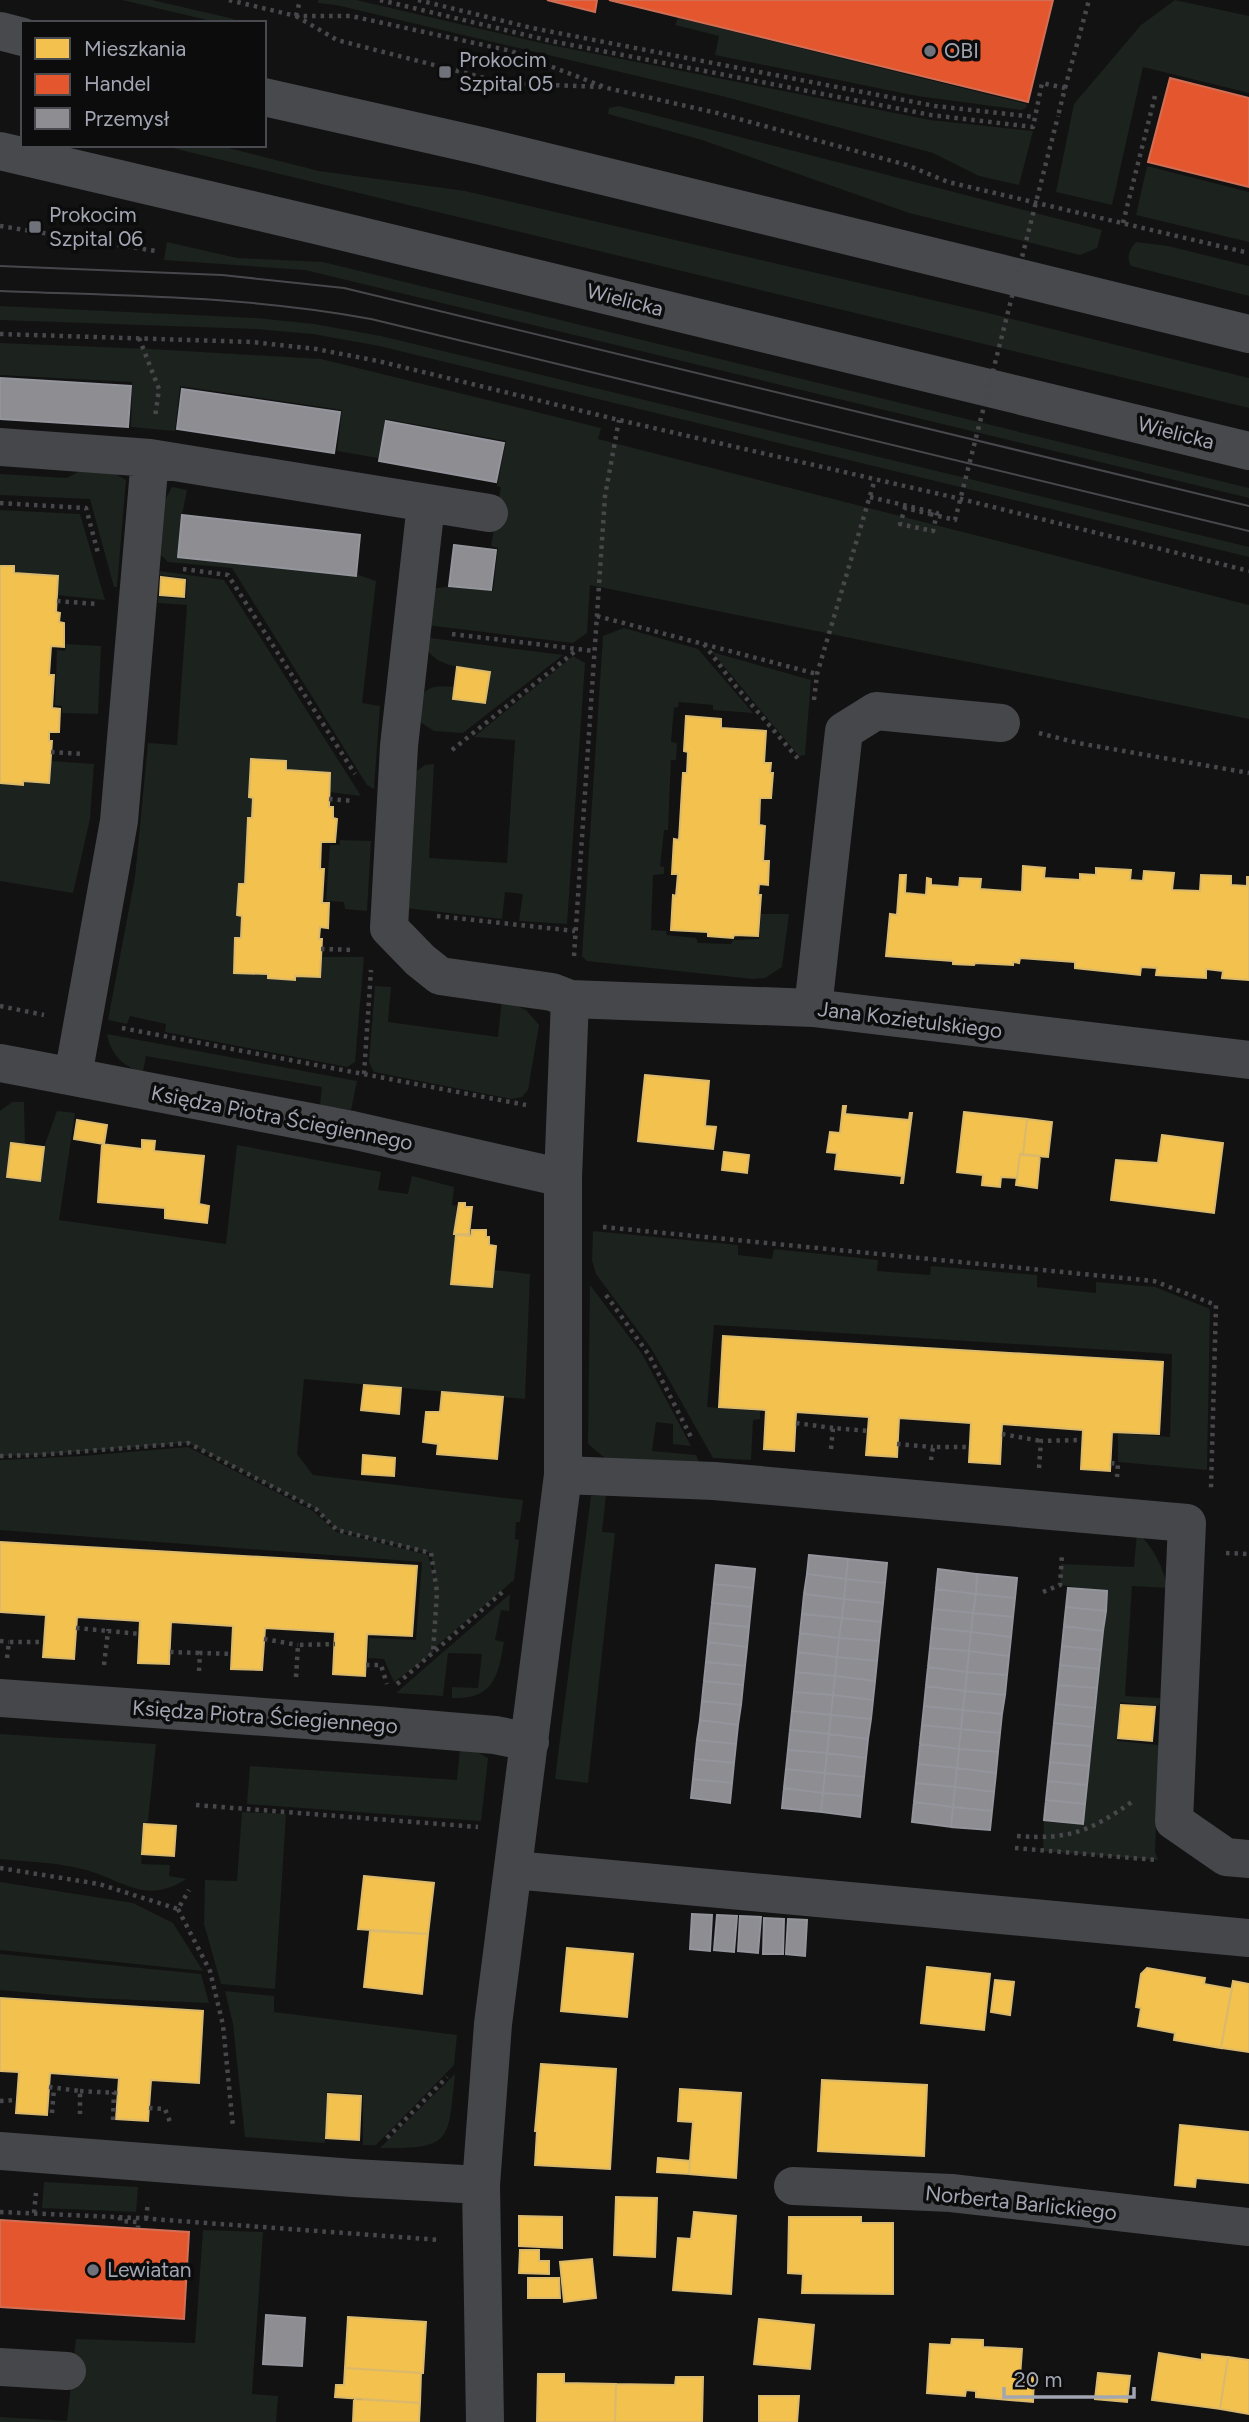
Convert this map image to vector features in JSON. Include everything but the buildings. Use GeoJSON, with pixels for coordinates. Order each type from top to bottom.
{"type":"FeatureCollection","features":[{"type":"Feature","properties":{"kind":"main road"},"geometry":{"type":"LineString","coordinates":[[0,31],[21,36]]}},
{"type":"Feature","properties":{"kind":"main road"},"geometry":{"type":"LineString","coordinates":[[266,97],[508,153],[1249,334]]}},
{"type":"Feature","properties":{"kind":"main road","name":"Wielicka"},"geometry":{"type":"LineString","coordinates":[[0,151],[1249,451]]}},
{"type":"Feature","properties":{"kind":"street"},"geometry":{"type":"LineString","coordinates":[[73,1076],[119,821],[152,443]]}},
{"type":"Feature","properties":{"kind":"street"},"geometry":{"type":"LineString","coordinates":[[0,447],[152,443],[426,504],[489,513]]}},
{"type":"Feature","properties":{"kind":"street"},"geometry":{"type":"LineString","coordinates":[[412,629],[426,504]]}},
{"type":"Feature","properties":{"kind":"street","name":"Jana Kozietulskiego"},"geometry":{"type":"LineString","coordinates":[[412,629],[400,746],[389,928],[440,976],[552,992],[570,999],[813,1008],[1249,1060]]}},
{"type":"Feature","properties":{"kind":"street"},"geometry":{"type":"LineString","coordinates":[[813,1008],[844,731],[876,711],[1001,723]]}},
{"type":"Feature","properties":{"kind":"street"},"geometry":{"type":"LineString","coordinates":[[485,2422],[481,2185],[493,2024],[563,1475],[563,1178],[570,999]]}},
{"type":"Feature","properties":{"kind":"street","name":"Księdza Piotra Ściegiennego"},"geometry":{"type":"LineString","coordinates":[[0,1063],[352,1130],[563,1178]]}},
{"type":"Feature","properties":{"kind":"street"},"geometry":{"type":"LineString","coordinates":[[563,1475],[715,1481],[1187,1523],[1174,1821],[1226,1857],[1249,1859]]}},
{"type":"Feature","properties":{"kind":"street","name":"Księdza Piotra Ściegiennego"},"geometry":{"type":"LineString","coordinates":[[4,1680],[402,1727],[495,1735],[530,1742]]}},
{"type":"Feature","properties":{"kind":"street"},"geometry":{"type":"LineString","coordinates":[[514,1870],[1249,1938]]}},
{"type":"Feature","properties":{"kind":"street"},"geometry":{"type":"LineString","coordinates":[[0,2151],[481,2185]]}},
{"type":"Feature","properties":{"kind":"street","name":"Norberta Barlickiego"},"geometry":{"type":"LineString","coordinates":[[793,2186],[951,2193],[1249,2227]]}},
{"type":"Feature","properties":{"kind":"street"},"geometry":{"type":"LineString","coordinates":[[0,2367],[67,2371]]}},
{"type":"Feature","properties":{"kind":"path"},"geometry":{"type":"LineString","coordinates":[[229,0],[296,16],[351,16],[511,51],[607,88],[717,113],[882,158],[948,182],[1249,253]]}},
{"type":"Feature","properties":{"kind":"path"},"geometry":{"type":"LineString","coordinates":[[296,16],[300,0]]}},
{"type":"Feature","properties":{"kind":"path"},"geometry":{"type":"LineString","coordinates":[[380,0],[551,41],[931,115],[1033,127],[1042,83],[1065,88]]}},
{"type":"Feature","properties":{"kind":"path"},"geometry":{"type":"LineString","coordinates":[[418,0],[532,28],[935,106],[1035,117]]}},
{"type":"Feature","properties":{"kind":"path"},"geometry":{"type":"LineString","coordinates":[[870,497],[936,513],[933,531],[900,524],[905,508],[930,514],[955,520],[1089,0]]}},
{"type":"Feature","properties":{"kind":"path"},"geometry":{"type":"LineString","coordinates":[[296,16],[337,40],[504,83],[607,88]]}},
{"type":"Feature","properties":{"kind":"path"},"geometry":{"type":"LineString","coordinates":[[1123,223],[1156,92]]}},
{"type":"Feature","properties":{"kind":"path"},"geometry":{"type":"LineString","coordinates":[[0,226],[156,251]]}},
{"type":"Feature","properties":{"kind":"path"},"geometry":{"type":"LineString","coordinates":[[0,334],[252,342],[316,349],[377,361],[875,479],[1249,571]]}},
{"type":"Feature","properties":{"kind":"path"},"geometry":{"type":"LineString","coordinates":[[139,338],[159,389],[152,443]]}},
{"type":"Feature","properties":{"kind":"path"},"geometry":{"type":"LineString","coordinates":[[570,999],[605,496],[619,420]]}},
{"type":"Feature","properties":{"kind":"path"},"geometry":{"type":"LineString","coordinates":[[813,713],[817,674],[875,479]]}},
{"type":"Feature","properties":{"kind":"path"},"geometry":{"type":"LineString","coordinates":[[142,564],[228,575],[358,779]]}},
{"type":"Feature","properties":{"kind":"path"},"geometry":{"type":"LineString","coordinates":[[57,601],[99,604]]}},
{"type":"Feature","properties":{"kind":"path"},"geometry":{"type":"LineString","coordinates":[[597,616],[817,674]]}},
{"type":"Feature","properties":{"kind":"path"},"geometry":{"type":"LineString","coordinates":[[412,629],[594,651]]}},
{"type":"Feature","properties":{"kind":"path"},"geometry":{"type":"LineString","coordinates":[[703,643],[797,760],[808,765]]}},
{"type":"Feature","properties":{"kind":"path"},"geometry":{"type":"LineString","coordinates":[[452,750],[579,649]]}},
{"type":"Feature","properties":{"kind":"path"},"geometry":{"type":"LineString","coordinates":[[1001,723],[1078,743],[1249,773]]}},
{"type":"Feature","properties":{"kind":"path"},"geometry":{"type":"LineString","coordinates":[[51,752],[89,754]]}},
{"type":"Feature","properties":{"kind":"path"},"geometry":{"type":"LineString","coordinates":[[321,949],[360,951]]}},
{"type":"Feature","properties":{"kind":"path"},"geometry":{"type":"LineString","coordinates":[[0,1006],[566,1113]]}},
{"type":"Feature","properties":{"kind":"path"},"geometry":{"type":"LineString","coordinates":[[592,1226],[1154,1281],[1216,1305],[1210,1492],[1187,1523]]}},
{"type":"Feature","properties":{"kind":"path"},"geometry":{"type":"LineString","coordinates":[[599,1286],[649,1355],[715,1481]]}},
{"type":"Feature","properties":{"kind":"path"},"geometry":{"type":"LineString","coordinates":[[796,1423],[868,1431]]}},
{"type":"Feature","properties":{"kind":"path"},"geometry":{"type":"LineString","coordinates":[[830,1460],[833,1428]]}},
{"type":"Feature","properties":{"kind":"path"},"geometry":{"type":"LineString","coordinates":[[1002,1434],[1041,1441],[1082,1440]]}},
{"type":"Feature","properties":{"kind":"path"},"geometry":{"type":"LineString","coordinates":[[1039,1475],[1041,1441]]}},
{"type":"Feature","properties":{"kind":"path"},"geometry":{"type":"LineString","coordinates":[[0,1456],[188,1443],[316,1509],[337,1530],[432,1553],[437,1592],[433,1653]]}},
{"type":"Feature","properties":{"kind":"path"},"geometry":{"type":"LineString","coordinates":[[897,1444],[970,1447]]}},
{"type":"Feature","properties":{"kind":"path"},"geometry":{"type":"LineString","coordinates":[[930,1468],[933,1447]]}},
{"type":"Feature","properties":{"kind":"path"},"geometry":{"type":"LineString","coordinates":[[366,1665],[381,1665],[389,1691],[552,1549]]}},
{"type":"Feature","properties":{"kind":"path"},"geometry":{"type":"LineString","coordinates":[[1043,1592],[1060,1585],[1061,1564]]}},
{"type":"Feature","properties":{"kind":"path"},"geometry":{"type":"LineString","coordinates":[[76,1628],[139,1634]]}},
{"type":"Feature","properties":{"kind":"path"},"geometry":{"type":"LineString","coordinates":[[104,1668],[108,1631]]}},
{"type":"Feature","properties":{"kind":"path"},"geometry":{"type":"LineString","coordinates":[[264,1639],[298,1645],[335,1644]]}},
{"type":"Feature","properties":{"kind":"path"},"geometry":{"type":"LineString","coordinates":[[0,1641],[44,1642]]}},
{"type":"Feature","properties":{"kind":"path"},"geometry":{"type":"LineString","coordinates":[[4,1680],[9,1642]]}},
{"type":"Feature","properties":{"kind":"path"},"geometry":{"type":"LineString","coordinates":[[296,1680],[298,1645]]}},
{"type":"Feature","properties":{"kind":"path"},"geometry":{"type":"LineString","coordinates":[[170,1652],[232,1654]]}},
{"type":"Feature","properties":{"kind":"path"},"geometry":{"type":"LineString","coordinates":[[198,1675],[200,1653]]}},
{"type":"Feature","properties":{"kind":"path"},"geometry":{"type":"LineString","coordinates":[[1017,1836],[1044,1838],[1074,1834],[1105,1821],[1136,1799]]}},
{"type":"Feature","properties":{"kind":"path"},"geometry":{"type":"LineString","coordinates":[[195,1805],[482,1827]]}},
{"type":"Feature","properties":{"kind":"path"},"geometry":{"type":"LineString","coordinates":[[1015,1849],[1158,1860]]}},
{"type":"Feature","properties":{"kind":"path"},"geometry":{"type":"LineString","coordinates":[[0,1868],[99,1884],[178,1909],[210,1971],[223,2025],[238,2169]]}},
{"type":"Feature","properties":{"kind":"path"},"geometry":{"type":"LineString","coordinates":[[178,1909],[189,1890]]}},
{"type":"Feature","properties":{"kind":"path"},"geometry":{"type":"LineString","coordinates":[[384,2141],[450,2073]]}},
{"type":"Feature","properties":{"kind":"path"},"geometry":{"type":"LineString","coordinates":[[52,2120],[52,2088],[116,2092],[113,2124]]}},
{"type":"Feature","properties":{"kind":"path"},"geometry":{"type":"LineString","coordinates":[[80,2091],[80,2122]]}},
{"type":"Feature","properties":{"kind":"path"},"geometry":{"type":"LineString","coordinates":[[0,2101],[17,2100]]}},
{"type":"Feature","properties":{"kind":"path"},"geometry":{"type":"LineString","coordinates":[[0,2212],[120,2217],[481,2241]]}},
{"type":"Feature","properties":{"kind":"path"},"geometry":{"type":"LineString","coordinates":[[120,2217],[120,2221],[138,2222],[138,2228]]}},
{"type":"Feature","properties":{"kind":"shaded area"},"geometry":{"type":"Polygon","coordinates":[[[122,0],[152,0],[234,19],[211,21],[122,0]]]}},
{"type":"Feature","properties":{"kind":"shaded area"},"geometry":{"type":"Polygon","coordinates":[[[318,0],[356,0],[541,43],[930,120],[1033,131],[1019,185],[979,176],[933,153],[722,96],[318,3],[318,0]]]}},
{"type":"Feature","properties":{"kind":"shaded area"},"geometry":{"type":"Polygon","coordinates":[[[1175,0],[1249,16],[1249,93],[1143,67],[1112,205],[1056,192],[1074,104],[1141,25],[1175,0]]]}},
{"type":"Feature","properties":{"kind":"shaded area"},"geometry":{"type":"Polygon","coordinates":[[[678,18],[1027,104],[1026,108],[1021,110],[917,96],[715,55],[719,36],[675,25],[678,18]]]}},
{"type":"Feature","properties":{"kind":"shaded area"},"geometry":{"type":"Polygon","coordinates":[[[619,106],[1102,230],[1097,248],[1080,255],[909,213],[702,140],[608,114],[609,108],[619,106]]]}},
{"type":"Feature","properties":{"kind":"shaded area"},"geometry":{"type":"Polygon","coordinates":[[[168,147],[225,147],[319,171],[465,191],[984,312],[1249,378],[1249,408],[168,147]]]}},
{"type":"Feature","properties":{"kind":"shaded area"},"geometry":{"type":"Polygon","coordinates":[[[1147,166],[1249,192],[1249,242],[1136,215],[1147,166]]]}},
{"type":"Feature","properties":{"kind":"shaded area"},"geometry":{"type":"Polygon","coordinates":[[[167,242],[237,258],[323,262],[1249,488],[1249,498],[305,270],[164,260],[167,242]]]}},
{"type":"Feature","properties":{"kind":"shaded area"},"geometry":{"type":"Polygon","coordinates":[[[1136,242],[1168,246],[1249,266],[1249,296],[1131,266],[1129,254],[1136,242]]]}},
{"type":"Feature","properties":{"kind":"shaded area"},"geometry":{"type":"Polygon","coordinates":[[[0,306],[257,318],[314,324],[381,336],[1249,547],[1249,557],[379,346],[313,334],[255,329],[0,320],[0,306]]]}},
{"type":"Feature","properties":{"kind":"shaded area"},"geometry":{"type":"Polygon","coordinates":[[[0,343],[321,359],[601,428],[598,439],[1249,605],[1249,719],[590,585],[587,633],[573,643],[426,625],[429,589],[446,587],[493,591],[498,548],[491,546],[501,487],[497,486],[506,441],[386,419],[378,458],[337,451],[342,410],[180,386],[175,431],[131,427],[132,382],[0,375],[0,343]]]}},
{"type":"Feature","properties":{"kind":"shaded area"},"geometry":{"type":"Polygon","coordinates":[[[87,467],[105,468],[126,480],[117,587],[114,587],[90,499],[0,495],[0,474],[67,478],[87,467]]]}},
{"type":"Feature","properties":{"kind":"shaded area"},"geometry":{"type":"Polygon","coordinates":[[[172,487],[187,490],[182,515],[376,581],[362,703],[380,706],[374,789],[367,785],[232,568],[168,562],[161,555],[165,500],[172,487]]]}},
{"type":"Feature","properties":{"kind":"shaded area"},"geometry":{"type":"Polygon","coordinates":[[[0,510],[80,514],[105,600],[57,595],[58,576],[14,573],[14,566],[0,566],[0,510]]]}},
{"type":"Feature","properties":{"kind":"shaded area"},"geometry":{"type":"Polygon","coordinates":[[[160,571],[224,580],[361,796],[329,792],[330,773],[286,770],[249,797],[253,798],[252,818],[248,818],[245,884],[239,885],[237,915],[242,916],[241,938],[235,939],[234,972],[268,974],[268,978],[294,980],[295,976],[320,977],[321,957],[364,957],[355,1062],[347,1067],[165,1032],[166,1024],[130,1016],[127,1024],[108,1020],[135,877],[148,743],[177,745],[187,605],[158,603],[158,597],[186,599],[187,578],[159,575],[160,571]]]}},
{"type":"Feature","properties":{"kind":"shaded area"},"geometry":{"type":"Polygon","coordinates":[[[624,628],[698,649],[753,713],[713,710],[713,705],[679,702],[678,707],[674,708],[671,742],[677,743],[676,760],[671,760],[668,830],[664,830],[660,866],[664,867],[664,874],[653,875],[651,930],[666,931],[667,935],[696,938],[698,943],[731,944],[733,940],[759,939],[761,914],[789,914],[782,967],[765,978],[752,979],[587,961],[582,956],[603,636],[624,628]]]}},
{"type":"Feature","properties":{"kind":"shaded area"},"geometry":{"type":"Polygon","coordinates":[[[423,637],[563,655],[463,733],[434,731],[420,722],[420,696],[432,688],[455,687],[453,699],[485,703],[490,672],[440,661],[426,648],[423,637]]]}},
{"type":"Feature","properties":{"kind":"shaded area"},"geometry":{"type":"Polygon","coordinates":[[[66,644],[101,646],[98,714],[62,713],[62,706],[55,705],[57,650],[65,651],[66,644]]]}},
{"type":"Feature","properties":{"kind":"shaded area"},"geometry":{"type":"Polygon","coordinates":[[[712,652],[811,680],[805,755],[799,756],[712,652]]]}},
{"type":"Feature","properties":{"kind":"shaded area"},"geometry":{"type":"Polygon","coordinates":[[[573,656],[585,663],[567,924],[519,921],[523,894],[505,892],[502,919],[405,908],[414,773],[425,765],[434,764],[429,858],[507,863],[515,740],[474,737],[573,656]]]}},
{"type":"Feature","properties":{"kind":"shaded area"},"geometry":{"type":"Polygon","coordinates":[[[51,761],[94,764],[90,819],[73,893],[0,881],[0,783],[49,783],[51,761]]]}},
{"type":"Feature","properties":{"kind":"shaded area"},"geometry":{"type":"Polygon","coordinates":[[[340,840],[371,841],[367,911],[345,909],[344,902],[326,901],[330,845],[340,845],[340,840]]]}},
{"type":"Feature","properties":{"kind":"shaded area"},"geometry":{"type":"Polygon","coordinates":[[[375,986],[391,987],[388,1022],[498,1037],[502,999],[526,1010],[539,1025],[528,1090],[522,1097],[511,1099],[374,1072],[369,1062],[375,986]]]}},
{"type":"Feature","properties":{"kind":"shaded area"},"geometry":{"type":"Polygon","coordinates":[[[107,1034],[357,1081],[351,1110],[320,1105],[322,1087],[146,1056],[143,1072],[136,1070],[119,1059],[107,1034]]]}},
{"type":"Feature","properties":{"kind":"shaded area"},"geometry":{"type":"Polygon","coordinates":[[[12,1102],[24,1102],[25,1145],[11,1143],[7,1177],[40,1181],[44,1147],[57,1111],[75,1113],[59,1220],[226,1244],[237,1145],[381,1172],[378,1190],[408,1194],[412,1176],[454,1187],[452,1205],[457,1206],[452,1284],[492,1287],[494,1270],[530,1274],[525,1399],[304,1379],[297,1454],[313,1475],[523,1500],[520,1522],[516,1522],[515,1539],[519,1540],[514,1580],[433,1649],[433,1653],[394,1682],[384,1659],[368,1658],[369,1638],[416,1640],[422,1562],[0,1530],[0,1460],[188,1447],[313,1511],[336,1532],[428,1555],[435,1582],[431,1553],[337,1530],[316,1509],[188,1443],[0,1456],[0,1111],[12,1102]]]}},
{"type":"Feature","properties":{"kind":"shaded area"},"geometry":{"type":"Polygon","coordinates":[[[593,1231],[738,1245],[738,1255],[772,1259],[774,1249],[878,1260],[877,1271],[930,1275],[931,1266],[1037,1275],[1037,1287],[1096,1293],[1096,1282],[1155,1287],[1210,1309],[1207,1470],[1118,1462],[1118,1433],[1170,1437],[1172,1354],[714,1325],[707,1407],[760,1411],[760,1419],[753,1420],[751,1460],[713,1458],[651,1348],[596,1274],[592,1260],[593,1231]]]}},
{"type":"Feature","properties":{"kind":"shaded area"},"geometry":{"type":"Polygon","coordinates":[[[590,1285],[642,1354],[691,1446],[673,1444],[673,1424],[656,1422],[652,1451],[696,1455],[702,1469],[612,1464],[588,1444],[590,1285]]]}},
{"type":"Feature","properties":{"kind":"shaded area"},"geometry":{"type":"Polygon","coordinates":[[[606,1495],[602,1532],[615,1533],[588,1783],[555,1779],[591,1496],[606,1495]]]}},
{"type":"Feature","properties":{"kind":"shaded area"},"geometry":{"type":"Polygon","coordinates":[[[1137,1532],[1157,1557],[1168,1588],[1132,1586],[1125,1696],[1161,1698],[1159,1706],[1120,1702],[1117,1741],[1159,1745],[1155,1852],[1158,1860],[1043,1851],[1044,1820],[1083,1824],[1107,1592],[1060,1585],[1061,1564],[1134,1567],[1137,1532]]]}},
{"type":"Feature","properties":{"kind":"shaded area"},"geometry":{"type":"Polygon","coordinates":[[[510,1594],[509,1611],[501,1610],[495,1640],[504,1642],[499,1666],[496,1676],[485,1690],[466,1698],[452,1698],[452,1687],[478,1688],[482,1654],[448,1653],[443,1696],[396,1693],[510,1594]]]}},
{"type":"Feature","properties":{"kind":"shaded area"},"geometry":{"type":"Polygon","coordinates":[[[0,1734],[156,1744],[141,1864],[170,1865],[169,1876],[186,1879],[171,1887],[145,1890],[72,1867],[0,1859],[0,1734]]]}},
{"type":"Feature","properties":{"kind":"shaded area"},"geometry":{"type":"Polygon","coordinates":[[[460,1749],[488,1758],[481,1821],[247,1804],[250,1766],[457,1780],[460,1749]]]}},
{"type":"Feature","properties":{"kind":"shaded area"},"geometry":{"type":"Polygon","coordinates":[[[242,1812],[286,1814],[275,1989],[221,1984],[204,1924],[205,1880],[237,1881],[242,1812]]]}},
{"type":"Feature","properties":{"kind":"shaded area"},"geometry":{"type":"Polygon","coordinates":[[[0,1882],[133,1903],[173,1923],[203,1971],[0,1950],[0,1882]]]}},
{"type":"Feature","properties":{"kind":"shaded area"},"geometry":{"type":"Polygon","coordinates":[[[0,1954],[201,1974],[209,2003],[87,1998],[0,1990],[0,1954]]]}},
{"type":"Feature","properties":{"kind":"shaded area"},"geometry":{"type":"Polygon","coordinates":[[[225,1991],[274,1996],[274,2012],[457,2035],[454,2065],[376,2145],[363,2145],[363,2094],[327,2092],[325,2143],[245,2137],[233,2024],[225,1991]]]}},
{"type":"Feature","properties":{"kind":"shaded area"},"geometry":{"type":"Polygon","coordinates":[[[455,2074],[450,2114],[442,2137],[434,2143],[421,2146],[380,2148],[455,2074]]]}},
{"type":"Feature","properties":{"kind":"shaded area"},"geometry":{"type":"Polygon","coordinates":[[[44,2182],[138,2187],[136,2212],[42,2208],[44,2182]]]}},
{"type":"Feature","properties":{"kind":"shaded area"},"geometry":{"type":"Polygon","coordinates":[[[203,2230],[263,2232],[252,2394],[278,2396],[276,2422],[0,2422],[0,2417],[67,2421],[76,2339],[195,2343],[203,2230]]]}},
{"type":"Feature","properties":{"kind":"tram line"},"geometry":{"type":"LineString","coordinates":[[0,266],[222,275],[344,288],[1249,506]]}},
{"type":"Feature","properties":{"kind":"tram line"},"geometry":{"type":"LineString","coordinates":[[0,291],[233,301],[371,319],[1249,531]]}},
{"type":"Feature","properties":{"kind":"place","name":"OBI"},"geometry":{"type":"Point","coordinates":[930,51]}},
{"type":"Feature","properties":{"kind":"place","name":"Prokocim Szpital 05"},"geometry":{"type":"Point","coordinates":[445,72]}},
{"type":"Feature","properties":{"kind":"place","name":"Prokocim Szpital 06"},"geometry":{"type":"Point","coordinates":[35,227]}},
{"type":"Feature","properties":{"kind":"place","name":"Lewiatan"},"geometry":{"type":"Point","coordinates":[93,2270]}}]}
